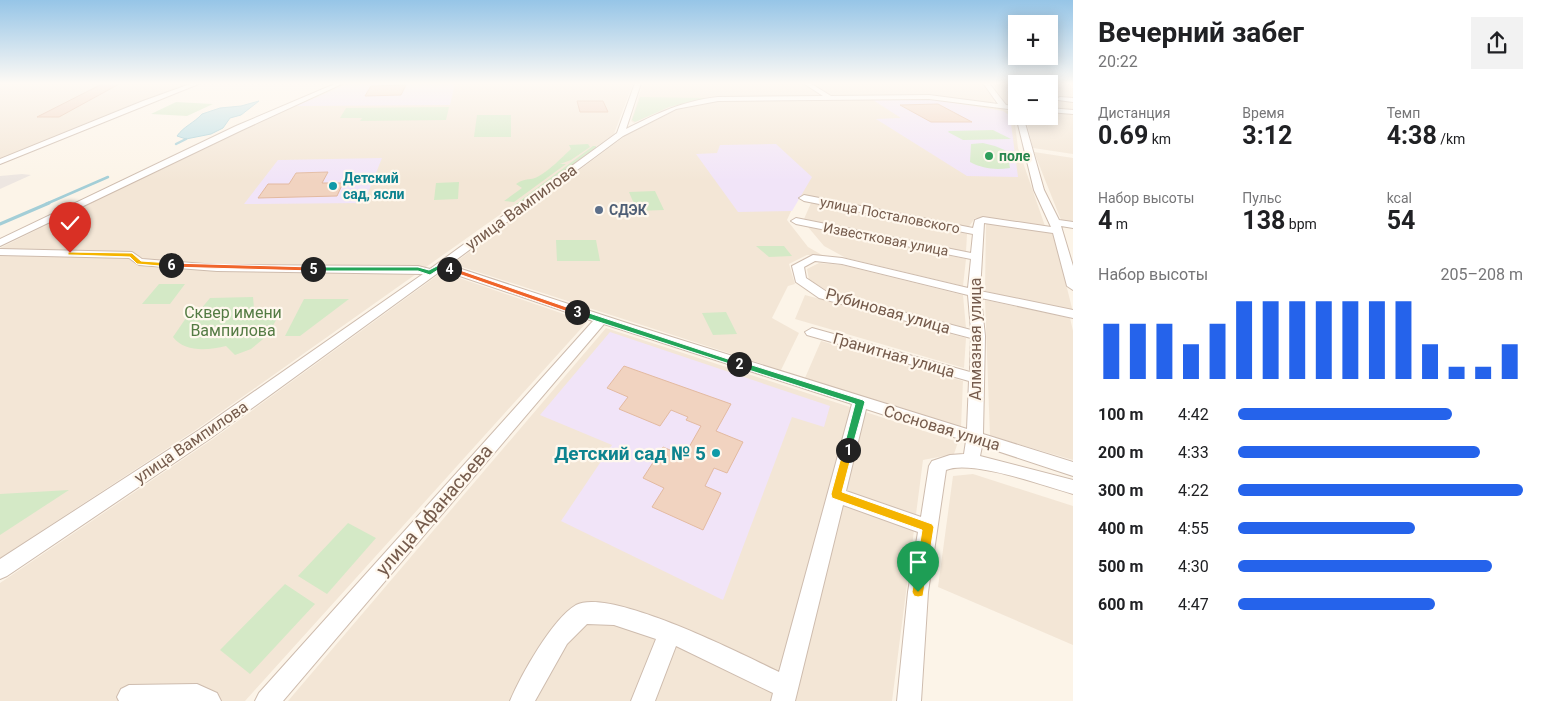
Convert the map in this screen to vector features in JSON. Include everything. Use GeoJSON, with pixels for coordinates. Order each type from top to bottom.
{"type":"FeatureCollection","features":[{"type":"Feature","properties":{"kind":"street"},"geometry":{"type":"LineString","coordinates":[[0,162],[113,116]]}},
{"type":"Feature","properties":{"kind":"street"},"geometry":{"type":"LineString","coordinates":[[0,243],[266,116]]}},
{"type":"Feature","properties":{"kind":"street"},"geometry":{"type":"LineString","coordinates":[[620,134],[627,116]]}},
{"type":"Feature","properties":{"kind":"street","name":"улица Вампилова"},"geometry":{"type":"LineString","coordinates":[[0,570],[205,434],[436,269],[620,134],[659,116]]}},
{"type":"Feature","properties":{"kind":"street"},"geometry":{"type":"LineString","coordinates":[[625,121],[630,124],[642,124]]}},
{"type":"Feature","properties":{"kind":"street"},"geometry":{"type":"LineString","coordinates":[[1021,125],[1038,190],[1056,226],[1070,264],[1073,286]]}},
{"type":"Feature","properties":{"kind":"street","name":"улица Посталовского"},"geometry":{"type":"LineString","coordinates":[[804,198],[980,226]]}},
{"type":"Feature","properties":{"kind":"street","name":"Известковая улица"},"geometry":{"type":"LineString","coordinates":[[796,221],[976,257]]}},
{"type":"Feature","properties":{"kind":"street"},"geometry":{"type":"LineString","coordinates":[[980,226],[1073,225]]}},
{"type":"Feature","properties":{"kind":"street","name":"Алмазная улица"},"geometry":{"type":"LineString","coordinates":[[972,460],[975,439],[978,336],[974,293],[980,226]]}},
{"type":"Feature","properties":{"kind":"street","name":"Сосновая улица"},"geometry":{"type":"LineString","coordinates":[[0,252],[132,255],[139,262],[170,265],[198,264],[217,268],[436,269],[1073,469]]}},
{"type":"Feature","properties":{"kind":"street","name":"Рубиновая улица"},"geometry":{"type":"LineString","coordinates":[[974,293],[842,261],[814,258],[798,266],[800,280],[823,294],[978,336]]}},
{"type":"Feature","properties":{"kind":"street"},"geometry":{"type":"LineString","coordinates":[[974,293],[1073,314]]}},
{"type":"Feature","properties":{"kind":"street","name":"улица Афанасьева"},"geometry":{"type":"LineString","coordinates":[[267,701],[601,320]]}},
{"type":"Feature","properties":{"kind":"street","name":"Гранитная улица"},"geometry":{"type":"LineString","coordinates":[[812,332],[976,378]]}},
{"type":"Feature","properties":{"kind":"street"},"geometry":{"type":"LineString","coordinates":[[522,701],[559,636],[583,613],[614,615],[670,632],[784,694],[860,402]]}},
{"type":"Feature","properties":{"kind":"street"},"geometry":{"type":"LineString","coordinates":[[909,701],[918,592],[938,466],[950,461],[972,460],[1073,487]]}},
{"type":"Feature","properties":{"kind":"street"},"geometry":{"type":"LineString","coordinates":[[836,494],[928,527]]}},
{"type":"Feature","properties":{"kind":"street"},"geometry":{"type":"LineString","coordinates":[[643,701],[670,632]]}},
{"type":"Feature","properties":{"kind":"street"},"geometry":{"type":"LineString","coordinates":[[129,697],[197,696],[208,701]]}},
{"type":"Feature","properties":{"kind":"shaded area"},"geometry":{"type":"Polygon","coordinates":[[[0,116],[111,116],[0,160],[0,116]]]}},
{"type":"Feature","properties":{"kind":"shaded area"},"geometry":{"type":"Polygon","coordinates":[[[273,116],[621,116],[614,134],[197,429],[0,558],[0,248],[229,135],[273,116]]]}},
{"type":"Feature","properties":{"kind":"shaded area"},"geometry":{"type":"Polygon","coordinates":[[[633,116],[650,116],[634,123],[631,121],[633,116]]]}},
{"type":"Feature","properties":{"kind":"shaded area"},"geometry":{"type":"Polygon","coordinates":[[[665,116],[1008,116],[1008,125],[1015,125],[1018,148],[1045,226],[975,218],[968,228],[798,196],[787,220],[808,247],[822,255],[807,255],[789,264],[795,284],[788,286],[772,318],[799,333],[781,370],[453,264],[625,136],[665,116]]]}},
{"type":"Feature","properties":{"kind":"shaded area"},"geometry":{"type":"Polygon","coordinates":[[[897,116],[1008,116],[1008,125],[1011,125],[1018,177],[967,176],[876,119],[901,118],[897,116]]]}},
{"type":"Feature","properties":{"kind":"shaded area"},"geometry":{"type":"Polygon","coordinates":[[[1058,116],[1073,116],[1073,154],[1033,148],[1027,125],[1058,125],[1058,116]]]}},
{"type":"Feature","properties":{"kind":"shaded area"},"geometry":{"type":"Polygon","coordinates":[[[776,144],[812,177],[792,211],[738,212],[696,154],[717,153],[720,145],[776,144]]]}},
{"type":"Feature","properties":{"kind":"shaded area"},"geometry":{"type":"Polygon","coordinates":[[[1034,152],[1073,158],[1073,222],[1061,220],[1034,152]]]}},
{"type":"Feature","properties":{"kind":"shaded area"},"geometry":{"type":"Polygon","coordinates":[[[382,158],[364,203],[244,204],[278,160],[382,158]]]}},
{"type":"Feature","properties":{"kind":"shaded area"},"geometry":{"type":"Polygon","coordinates":[[[31,175],[0,189],[0,176],[31,175]]]}},
{"type":"Feature","properties":{"kind":"shaded area"},"geometry":{"type":"Polygon","coordinates":[[[811,203],[967,234],[966,252],[804,219],[811,203]]]}},
{"type":"Feature","properties":{"kind":"shaded area"},"geometry":{"type":"Polygon","coordinates":[[[986,223],[1053,232],[1073,312],[985,291],[986,223]]]}},
{"type":"Feature","properties":{"kind":"shaded area"},"geometry":{"type":"Polygon","coordinates":[[[808,227],[966,259],[963,286],[846,258],[824,246],[808,227]]]}},
{"type":"Feature","properties":{"kind":"shaded area"},"geometry":{"type":"Polygon","coordinates":[[[819,263],[842,265],[963,295],[966,328],[828,291],[809,280],[807,269],[819,263]]]}},
{"type":"Feature","properties":{"kind":"shaded area"},"geometry":{"type":"Polygon","coordinates":[[[442,272],[587,322],[245,701],[0,701],[0,583],[213,439],[442,272]]]}},
{"type":"Feature","properties":{"kind":"shaded area"},"geometry":{"type":"Polygon","coordinates":[[[805,295],[966,338],[964,368],[795,319],[805,295]]]}},
{"type":"Feature","properties":{"kind":"shaded area"},"geometry":{"type":"Polygon","coordinates":[[[985,300],[1070,318],[1073,331],[1073,460],[990,436],[985,300]]]}},
{"type":"Feature","properties":{"kind":"shaded area"},"geometry":{"type":"Polygon","coordinates":[[[606,328],[958,442],[954,454],[923,460],[892,701],[288,701],[606,328]]]}},
{"type":"Feature","properties":{"kind":"shaded area"},"geometry":{"type":"Polygon","coordinates":[[[610,332],[830,406],[824,427],[792,417],[723,600],[561,521],[612,445],[540,415],[610,332]]]}},
{"type":"Feature","properties":{"kind":"shaded area"},"geometry":{"type":"Polygon","coordinates":[[[821,341],[963,381],[961,427],[805,378],[821,341]]]}},
{"type":"Feature","properties":{"kind":"shaded area"},"geometry":{"type":"Polygon","coordinates":[[[973,474],[1073,506],[1073,645],[938,587],[953,476],[973,474]]]}},
{"type":"Feature","properties":{"kind":"green space"},"geometry":{"type":"Polygon","coordinates":[[[341,116],[447,116],[446,120],[360,121],[362,118],[340,118],[341,116]]]}},
{"type":"Feature","properties":{"kind":"green space"},"geometry":{"type":"Polygon","coordinates":[[[477,116],[511,116],[511,137],[474,137],[477,116]]]}},
{"type":"Feature","properties":{"kind":"green space"},"geometry":{"type":"Polygon","coordinates":[[[633,116],[649,116],[635,122],[632,120],[633,116]]]}},
{"type":"Feature","properties":{"kind":"green space"},"geometry":{"type":"Polygon","coordinates":[[[993,130],[1011,139],[963,140],[948,132],[949,131],[993,130]]]}},
{"type":"Feature","properties":{"kind":"green space","name":"поле"},"geometry":{"type":"Polygon","coordinates":[[[983,143],[1007,151],[1010,168],[990,168],[970,162],[971,144],[983,143]]]}},
{"type":"Feature","properties":{"kind":"green space"},"geometry":{"type":"Polygon","coordinates":[[[588,144],[590,147],[571,160],[560,164],[566,164],[514,202],[504,201],[522,188],[516,184],[543,173],[571,149],[569,145],[588,144]]]}},
{"type":"Feature","properties":{"kind":"green space"},"geometry":{"type":"Polygon","coordinates":[[[593,146],[596,146],[596,149],[517,207],[513,206],[593,146]]]}},
{"type":"Feature","properties":{"kind":"green space"},"geometry":{"type":"Polygon","coordinates":[[[459,182],[458,199],[434,200],[436,183],[459,182]]]}},
{"type":"Feature","properties":{"kind":"green space"},"geometry":{"type":"Polygon","coordinates":[[[655,191],[664,210],[637,211],[629,192],[655,191]]]}},
{"type":"Feature","properties":{"kind":"green space"},"geometry":{"type":"Polygon","coordinates":[[[556,240],[596,240],[600,261],[557,261],[556,240]]]}},
{"type":"Feature","properties":{"kind":"green space"},"geometry":{"type":"Polygon","coordinates":[[[756,246],[784,246],[792,256],[769,257],[756,246]]]}},
{"type":"Feature","properties":{"kind":"green space"},"geometry":{"type":"Polygon","coordinates":[[[159,284],[185,284],[170,304],[142,304],[159,284]]]}},
{"type":"Feature","properties":{"kind":"green space","name":"Сквер имени Вампилова"},"geometry":{"type":"Polygon","coordinates":[[[253,297],[254,308],[282,309],[268,335],[251,349],[235,355],[226,346],[212,349],[191,348],[184,346],[173,337],[188,315],[200,310],[210,298],[253,297]]]}},
{"type":"Feature","properties":{"kind":"green space"},"geometry":{"type":"Polygon","coordinates":[[[304,299],[349,299],[300,336],[285,336],[304,299]]]}},
{"type":"Feature","properties":{"kind":"green space"},"geometry":{"type":"Polygon","coordinates":[[[726,312],[737,334],[713,335],[702,313],[726,312]]]}},
{"type":"Feature","properties":{"kind":"green space"},"geometry":{"type":"Polygon","coordinates":[[[69,490],[0,535],[0,494],[69,490]]]}},
{"type":"Feature","properties":{"kind":"green space"},"geometry":{"type":"Polygon","coordinates":[[[348,523],[376,538],[327,594],[298,576],[348,523]]]}},
{"type":"Feature","properties":{"kind":"green space"},"geometry":{"type":"Polygon","coordinates":[[[285,584],[315,604],[250,674],[220,650],[285,584]]]}},
{"type":"Feature","properties":{"kind":"water"},"geometry":{"type":"Polygon","coordinates":[[[200,116],[238,116],[230,118],[223,128],[211,134],[186,139],[177,136],[200,116]]]}},
{"type":"Feature","properties":{"kind":"building"},"geometry":{"type":"Polygon","coordinates":[[[40,116],[61,116],[59,117],[37,117],[40,116]]]}},
{"type":"Feature","properties":{"kind":"building"},"geometry":{"type":"Polygon","coordinates":[[[920,116],[960,116],[972,122],[931,122],[920,116]]]}},
{"type":"Feature","properties":{"kind":"building","name":"Детский сад, ясли"},"geometry":{"type":"Polygon","coordinates":[[[328,172],[322,183],[343,183],[337,196],[258,198],[268,184],[289,184],[296,173],[328,172]]]}},
{"type":"Feature","properties":{"kind":"building","name":"Детский сад № 5"},"geometry":{"type":"Polygon","coordinates":[[[624,366],[731,404],[716,431],[743,442],[727,473],[714,468],[705,486],[721,493],[703,530],[652,507],[664,488],[643,478],[663,447],[684,456],[701,426],[686,420],[688,417],[671,410],[660,426],[619,409],[628,397],[607,388],[624,366]]]}},
{"type":"Feature","properties":{"kind":"waterway"},"geometry":{"type":"LineString","coordinates":[[176,144],[186,139]]}},
{"type":"Feature","properties":{"kind":"waterway"},"geometry":{"type":"LineString","coordinates":[[46,204],[108,177]]}},
{"type":"Feature","properties":{"kind":"waterway"},"geometry":{"type":"LineString","coordinates":[[0,224],[49,203]]}},
{"type":"Feature","properties":{"kind":"place","name":"поле"},"geometry":{"type":"Point","coordinates":[989,156]}},
{"type":"Feature","properties":{"kind":"place","name":"Детский сад, ясли"},"geometry":{"type":"Point","coordinates":[333,186]}},
{"type":"Feature","properties":{"kind":"place","name":"СДЭК"},"geometry":{"type":"Point","coordinates":[599,210]}},
{"type":"Feature","properties":{"kind":"place","name":"Детский сад № 5"},"geometry":{"type":"Point","coordinates":[716,453]}},
{"type":"Feature","properties":{"kind":"route"},"geometry":{"type":"LineString","coordinates":[[70,253],[132,255],[139,262],[170,265],[198,264],[217,268],[418,269],[430,272],[441,266],[521,294],[860,402],[836,494],[928,527],[918,592]]}}]}
